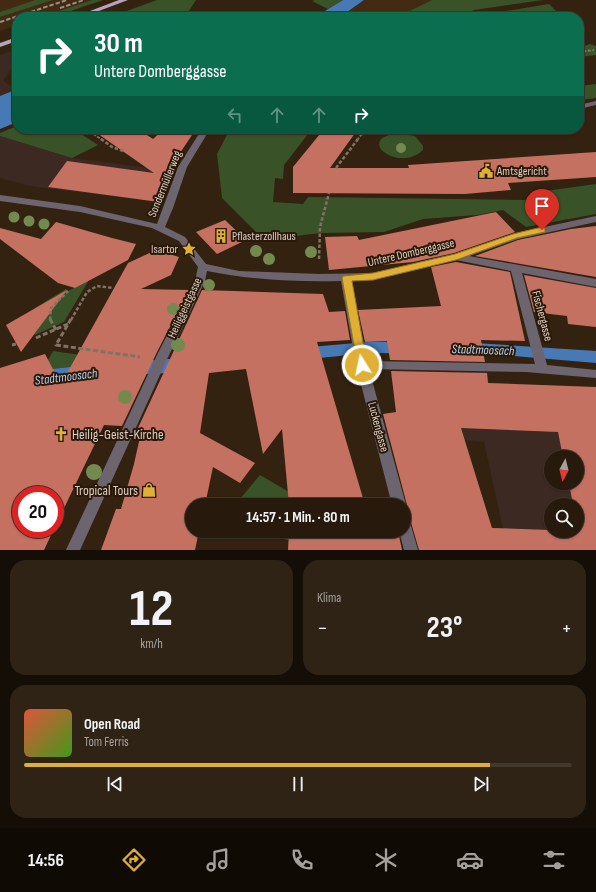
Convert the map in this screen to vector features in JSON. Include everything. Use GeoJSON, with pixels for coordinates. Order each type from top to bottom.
{"type":"FeatureCollection","features":[{"type":"Feature","properties":{"kind":"main road"},"geometry":{"type":"LineString","coordinates":[[91,12],[125,0]]}},
{"type":"Feature","properties":{"kind":"main road"},"geometry":{"type":"LineString","coordinates":[[0,45],[12,41]]}},
{"type":"Feature","properties":{"kind":"street"},"geometry":{"type":"LineString","coordinates":[[584,106],[596,103]]}},
{"type":"Feature","properties":{"kind":"street","name":"Sondermüllerweg"},"geometry":{"type":"LineString","coordinates":[[160,229],[170,209],[181,172],[193,147],[202,134]]}},
{"type":"Feature","properties":{"kind":"street","name":"Heiliggeistgasse"},"geometry":{"type":"LineString","coordinates":[[0,198],[80,209],[160,229],[182,239],[203,267],[200,280],[160,361],[73,550]]}},
{"type":"Feature","properties":{"kind":"street","name":"Untere Domberggasse"},"geometry":{"type":"LineString","coordinates":[[203,267],[239,274],[319,278],[373,276],[456,257],[516,236],[596,219]]}},
{"type":"Feature","properties":{"kind":"street","name":"Fischergasse"},"geometry":{"type":"LineString","coordinates":[[456,257],[596,283]]}},
{"type":"Feature","properties":{"kind":"street","name":"Fischergasse"},"geometry":{"type":"LineString","coordinates":[[516,269],[541,365]]}},
{"type":"Feature","properties":{"kind":"street","name":"Luckengasse"},"geometry":{"type":"LineString","coordinates":[[346,278],[362,365],[397,498]]}},
{"type":"Feature","properties":{"kind":"street"},"geometry":{"type":"LineString","coordinates":[[362,365],[541,365],[596,374]]}},
{"type":"Feature","properties":{"kind":"street"},"geometry":{"type":"LineString","coordinates":[[408,538],[411,550]]}},
{"type":"Feature","properties":{"kind":"path"},"geometry":{"type":"LineString","coordinates":[[584,51],[594,50]]}},
{"type":"Feature","properties":{"kind":"path"},"geometry":{"type":"LineString","coordinates":[[94,134],[112,147],[123,151]]}},
{"type":"Feature","properties":{"kind":"path"},"geometry":{"type":"LineString","coordinates":[[336,168],[363,134]]}},
{"type":"Feature","properties":{"kind":"path"},"geometry":{"type":"LineString","coordinates":[[319,278],[320,227],[329,193]]}},
{"type":"Feature","properties":{"kind":"path"},"geometry":{"type":"LineString","coordinates":[[113,288],[97,286],[87,292],[56,345],[160,361]]}},
{"type":"Feature","properties":{"kind":"path"},"geometry":{"type":"LineString","coordinates":[[56,330],[49,318],[51,306],[68,291]]}},
{"type":"Feature","properties":{"kind":"path"},"geometry":{"type":"LineString","coordinates":[[36,338],[68,324]]}},
{"type":"Feature","properties":{"kind":"path"},"geometry":{"type":"LineString","coordinates":[[12,345],[16,344]]}},
{"type":"Feature","properties":{"kind":"shaded area"},"geometry":{"type":"Polygon","coordinates":[[[0,0],[35,0],[0,12],[0,0]]]}},
{"type":"Feature","properties":{"kind":"shaded area"},"geometry":{"type":"Polygon","coordinates":[[[53,0],[92,0],[56,12],[16,12],[53,0]]]}},
{"type":"Feature","properties":{"kind":"shaded area"},"geometry":{"type":"Polygon","coordinates":[[[364,0],[432,0],[407,12],[347,12],[364,0]]]}},
{"type":"Feature","properties":{"kind":"shaded area"},"geometry":{"type":"Polygon","coordinates":[[[12,13],[12,27],[0,31],[0,17],[12,13]]]}},
{"type":"Feature","properties":{"kind":"shaded area"},"geometry":{"type":"Polygon","coordinates":[[[12,51],[12,68],[3,81],[12,87],[12,91],[0,96],[0,55],[12,51]]]}},
{"type":"Feature","properties":{"kind":"shaded area"},"geometry":{"type":"Polygon","coordinates":[[[0,136],[72,158],[172,171],[173,175],[159,202],[30,186],[0,178],[0,136]]]}},
{"type":"Feature","properties":{"kind":"shaded area"},"geometry":{"type":"Polygon","coordinates":[[[487,372],[489,383],[581,387],[596,531],[584,530],[584,498],[544,498],[544,530],[503,529],[484,442],[444,438],[399,438],[391,373],[487,372]]]}},
{"type":"Feature","properties":{"kind":"green space"},"geometry":{"type":"Polygon","coordinates":[[[35,0],[53,0],[0,17],[0,12],[35,0]]]}},
{"type":"Feature","properties":{"kind":"green space"},"geometry":{"type":"Polygon","coordinates":[[[92,0],[103,0],[68,12],[56,12],[92,0]]]}},
{"type":"Feature","properties":{"kind":"green space"},"geometry":{"type":"Polygon","coordinates":[[[157,0],[196,0],[188,12],[124,12],[157,0]]]}},
{"type":"Feature","properties":{"kind":"green space"},"geometry":{"type":"Polygon","coordinates":[[[343,0],[328,9],[312,1],[343,0]]]}},
{"type":"Feature","properties":{"kind":"green space"},"geometry":{"type":"Polygon","coordinates":[[[432,0],[543,0],[474,10],[470,12],[407,12],[432,0]]]}},
{"type":"Feature","properties":{"kind":"green space"},"geometry":{"type":"Polygon","coordinates":[[[549,4],[556,11],[549,12],[500,12],[549,4]]]}},
{"type":"Feature","properties":{"kind":"green space"},"geometry":{"type":"Polygon","coordinates":[[[590,44],[596,46],[596,55],[584,56],[584,46],[590,44]]]}},
{"type":"Feature","properties":{"kind":"green space"},"geometry":{"type":"Polygon","coordinates":[[[596,84],[596,98],[584,99],[584,85],[596,84]]]}},
{"type":"Feature","properties":{"kind":"green space"},"geometry":{"type":"Polygon","coordinates":[[[12,128],[12,134],[81,134],[98,145],[72,158],[0,136],[0,133],[12,128]]]}},
{"type":"Feature","properties":{"kind":"green space"},"geometry":{"type":"Polygon","coordinates":[[[227,134],[308,134],[284,165],[283,179],[275,178],[273,202],[303,204],[308,197],[527,200],[531,193],[596,184],[596,214],[526,227],[503,210],[477,215],[423,219],[384,232],[320,233],[280,238],[260,236],[222,198],[217,154],[227,134]]]}},
{"type":"Feature","properties":{"kind":"green space"},"geometry":{"type":"Polygon","coordinates":[[[404,134],[415,136],[423,146],[423,150],[413,156],[402,158],[392,156],[384,152],[380,147],[380,141],[386,136],[404,134]]]}},
{"type":"Feature","properties":{"kind":"green space"},"geometry":{"type":"Polygon","coordinates":[[[89,280],[64,322],[35,335],[30,325],[35,308],[66,289],[68,291],[89,280]]]}},
{"type":"Feature","properties":{"kind":"green space"},"geometry":{"type":"Polygon","coordinates":[[[53,351],[122,361],[52,369],[48,360],[53,351]]]}},
{"type":"Feature","properties":{"kind":"green space"},"geometry":{"type":"Polygon","coordinates":[[[260,475],[289,492],[289,498],[241,498],[260,475]]]}},
{"type":"Feature","properties":{"kind":"water"},"geometry":{"type":"Polygon","coordinates":[[[343,0],[364,0],[347,12],[323,12],[343,0]]]}},
{"type":"Feature","properties":{"kind":"water"},"geometry":{"type":"Polygon","coordinates":[[[12,91],[12,124],[0,129],[0,96],[12,91]]]}},
{"type":"Feature","properties":{"kind":"water","name":"Stadtmoosach"},"geometry":{"type":"Polygon","coordinates":[[[445,341],[596,351],[596,363],[492,354],[371,353],[154,374],[128,374],[35,385],[52,369],[122,361],[133,362],[368,342],[445,341]]]}},
{"type":"Feature","properties":{"kind":"building"},"geometry":{"type":"Polygon","coordinates":[[[98,134],[146,134],[153,139],[158,134],[193,134],[166,174],[173,175],[159,202],[48,187],[67,161],[154,173],[98,134]]]}},
{"type":"Feature","properties":{"kind":"building"},"geometry":{"type":"Polygon","coordinates":[[[320,134],[354,134],[330,168],[409,168],[408,165],[596,152],[596,177],[508,183],[511,190],[465,194],[293,193],[293,167],[320,134]]]}},
{"type":"Feature","properties":{"kind":"building"},"geometry":{"type":"Polygon","coordinates":[[[496,212],[515,232],[454,253],[413,262],[329,270],[325,237],[357,236],[359,240],[496,212]]]}},
{"type":"Feature","properties":{"kind":"building","name":"Pflasterzollhaus"},"geometry":{"type":"Polygon","coordinates":[[[225,220],[246,240],[217,254],[196,232],[225,220]]]}},
{"type":"Feature","properties":{"kind":"building"},"geometry":{"type":"Polygon","coordinates":[[[56,222],[136,244],[128,260],[75,288],[58,283],[0,239],[0,228],[41,239],[56,222]]]}},
{"type":"Feature","properties":{"kind":"building"},"geometry":{"type":"Polygon","coordinates":[[[596,226],[596,277],[475,256],[518,240],[571,229],[596,226]]]}},
{"type":"Feature","properties":{"kind":"building"},"geometry":{"type":"Polygon","coordinates":[[[156,250],[179,257],[171,275],[141,289],[189,290],[157,352],[122,426],[104,425],[64,508],[64,486],[12,486],[12,538],[50,538],[44,550],[0,550],[0,368],[45,354],[61,384],[128,263],[156,250]]]}},
{"type":"Feature","properties":{"kind":"building"},"geometry":{"type":"Polygon","coordinates":[[[456,262],[510,272],[525,341],[481,340],[485,362],[390,360],[387,341],[365,342],[358,310],[441,306],[431,267],[456,262]]]}},
{"type":"Feature","properties":{"kind":"building"},"geometry":{"type":"Polygon","coordinates":[[[524,275],[596,288],[596,327],[568,324],[567,316],[534,312],[524,275]]]}},
{"type":"Feature","properties":{"kind":"building"},"geometry":{"type":"Polygon","coordinates":[[[67,290],[21,352],[6,325],[67,290]]]}},
{"type":"Feature","properties":{"kind":"building"},"geometry":{"type":"Polygon","coordinates":[[[202,290],[323,294],[329,312],[345,311],[350,340],[317,342],[363,498],[288,498],[282,429],[263,454],[246,369],[209,373],[200,433],[255,463],[240,483],[213,467],[206,498],[185,498],[185,538],[198,538],[195,550],[101,550],[116,509],[121,509],[134,464],[142,428],[138,428],[202,290]]]}},
{"type":"Feature","properties":{"kind":"building"},"geometry":{"type":"Polygon","coordinates":[[[391,371],[487,373],[488,383],[596,387],[596,550],[419,550],[411,522],[411,498],[405,498],[383,414],[396,412],[391,371]],[[461,428],[492,528],[544,530],[544,538],[584,538],[584,498],[572,498],[570,490],[584,490],[584,450],[562,450],[558,432],[461,428]]]}},
{"type":"Feature","properties":{"kind":"building"},"geometry":{"type":"Polygon","coordinates":[[[289,538],[399,538],[402,550],[288,550],[289,538]]]}},
{"type":"Feature","properties":{"kind":"railway"},"geometry":{"type":"LineString","coordinates":[[30,12],[67,0]]}},
{"type":"Feature","properties":{"kind":"railway"},"geometry":{"type":"LineString","coordinates":[[60,8],[84,0]]}},
{"type":"Feature","properties":{"kind":"railway"},"geometry":{"type":"LineString","coordinates":[[0,22],[12,18]]}},
{"type":"Feature","properties":{"kind":"place","name":"Amtsgericht"},"geometry":{"type":"Point","coordinates":[486,171]}},
{"type":"Feature","properties":{"kind":"place","name":"Pflasterzollhaus"},"geometry":{"type":"Point","coordinates":[221,236]}},
{"type":"Feature","properties":{"kind":"place","name":"Isartor"},"geometry":{"type":"Point","coordinates":[189,249]}},
{"type":"Feature","properties":{"kind":"place","name":"Heilig-Geist-Kirche"},"geometry":{"type":"Point","coordinates":[61,434]}},
{"type":"Feature","properties":{"kind":"place","name":"Tropical Tours"},"geometry":{"type":"Point","coordinates":[149,490]}},
{"type":"Feature","properties":{"kind":"route"},"geometry":{"type":"LineString","coordinates":[[362,365],[346,278],[373,276],[456,257],[516,236],[542,230]]}}]}
